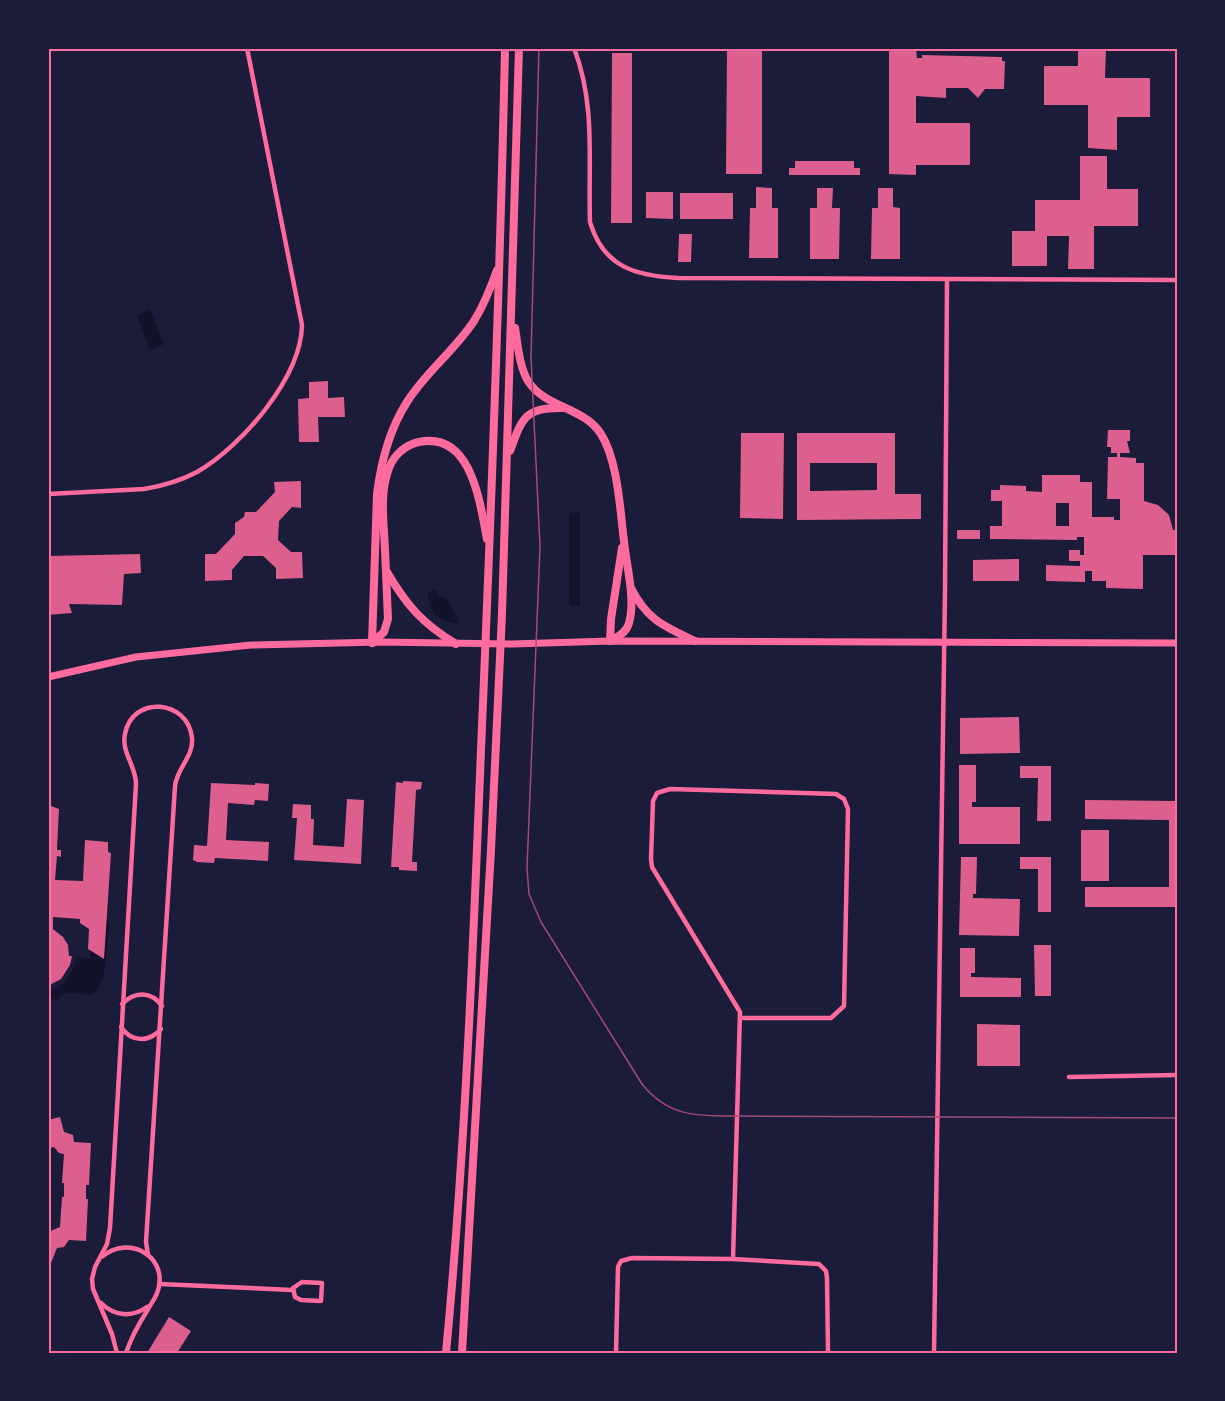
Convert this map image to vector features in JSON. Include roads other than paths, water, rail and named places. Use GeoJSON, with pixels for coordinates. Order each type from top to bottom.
{"type":"FeatureCollection","features":[{"type":"Feature","properties":{"kind":"highway"},"geometry":{"type":"LineString","coordinates":[[446,1353],[459,1188],[487,629],[505,48]]}},
{"type":"Feature","properties":{"kind":"highway"},"geometry":{"type":"LineString","coordinates":[[462,1353],[486,943],[501,629],[519,48]]}},
{"type":"Feature","properties":{"kind":"highway"},"geometry":{"type":"LineString","coordinates":[[372,643],[377,494],[387,447],[399,416],[408,401],[474,321],[492,284],[499,263]]}},
{"type":"Feature","properties":{"kind":"highway"},"geometry":{"type":"LineString","coordinates":[[512,312],[522,366],[528,382],[543,396],[588,420],[603,438],[617,485],[630,587],[628,626],[624,632],[610,641]]}},
{"type":"Feature","properties":{"kind":"highway"},"geometry":{"type":"LineString","coordinates":[[507,458],[519,426],[530,412],[566,408]]}},
{"type":"Feature","properties":{"kind":"highway"},"geometry":{"type":"LineString","coordinates":[[372,643],[384,632],[388,619],[384,490],[389,467],[400,451],[407,446],[424,441],[442,444],[465,462],[479,499],[490,555]]}},
{"type":"Feature","properties":{"kind":"highway"},"geometry":{"type":"LineString","coordinates":[[610,641],[611,619],[623,540]]}},
{"type":"Feature","properties":{"kind":"highway"},"geometry":{"type":"LineString","coordinates":[[386,570],[418,617],[456,644]]}},
{"type":"Feature","properties":{"kind":"highway"},"geometry":{"type":"LineString","coordinates":[[630,587],[640,607],[648,615],[695,641]]}},
{"type":"Feature","properties":{"kind":"main road"},"geometry":{"type":"LineString","coordinates":[[48,677],[136,657],[251,645],[610,641],[1177,643]]}},
{"type":"Feature","properties":{"kind":"street"},"geometry":{"type":"LineString","coordinates":[[48,494],[144,489],[157,487],[197,472],[236,442],[260,416],[278,393],[293,365],[302,339],[302,326],[247,48]]}},
{"type":"Feature","properties":{"kind":"street"},"geometry":{"type":"LineString","coordinates":[[574,48],[587,90],[590,110],[590,222],[600,244],[617,263],[646,276],[1177,280]]}},
{"type":"Feature","properties":{"kind":"street"},"geometry":{"type":"LineString","coordinates":[[934,1353],[947,280]]}},
{"type":"Feature","properties":{"kind":"street"},"geometry":{"type":"LineString","coordinates":[[117,1353],[100,1302],[93,1289],[92,1279],[110,1228],[136,784],[135,772],[126,751],[124,737],[134,716],[145,709],[160,706],[176,711],[186,720],[192,744],[189,756],[178,773],[175,786],[146,1242],[148,1255]]}},
{"type":"Feature","properties":{"kind":"street"},"geometry":{"type":"LineString","coordinates":[[733,1259],[739,1008],[652,867],[652,807],[655,797],[660,792],[670,789],[836,794],[844,800],[848,809],[843,1006],[835,1017],[831,1018],[740,1018]]}},
{"type":"Feature","properties":{"kind":"street"},"geometry":{"type":"LineString","coordinates":[[123,1004],[132,996],[143,994],[154,998],[162,1006]]}},
{"type":"Feature","properties":{"kind":"street"},"geometry":{"type":"LineString","coordinates":[[121,1027],[128,1035],[142,1040],[153,1037],[161,1029]]}},
{"type":"Feature","properties":{"kind":"street"},"geometry":{"type":"LineString","coordinates":[[1069,1077],[1177,1075]]}},
{"type":"Feature","properties":{"kind":"street"},"geometry":{"type":"LineString","coordinates":[[102,1256],[113,1249],[127,1246],[137,1248],[148,1255],[157,1267],[160,1284],[157,1294],[134,1333],[126,1353]]}},
{"type":"Feature","properties":{"kind":"street"},"geometry":{"type":"LineString","coordinates":[[616,1353],[617,1275],[621,1261],[632,1258],[814,1262],[824,1268],[827,1278],[828,1353]]}},
{"type":"Feature","properties":{"kind":"street"},"geometry":{"type":"LineString","coordinates":[[299,1282],[322,1283],[321,1301],[301,1300],[294,1296],[292,1290],[299,1282]]}},
{"type":"Feature","properties":{"kind":"street"},"geometry":{"type":"LineString","coordinates":[[160,1284],[292,1290]]}},
{"type":"Feature","properties":{"kind":"street"},"geometry":{"type":"LineString","coordinates":[[100,1302],[114,1312],[127,1314],[141,1311],[151,1303]]}},
{"type":"Feature","properties":{"kind":"tram line"},"geometry":{"type":"LineString","coordinates":[[539,48],[531,357],[540,547],[527,868],[529,894],[541,922],[642,1084],[661,1102],[681,1112],[716,1116],[1177,1118]]}}]}
